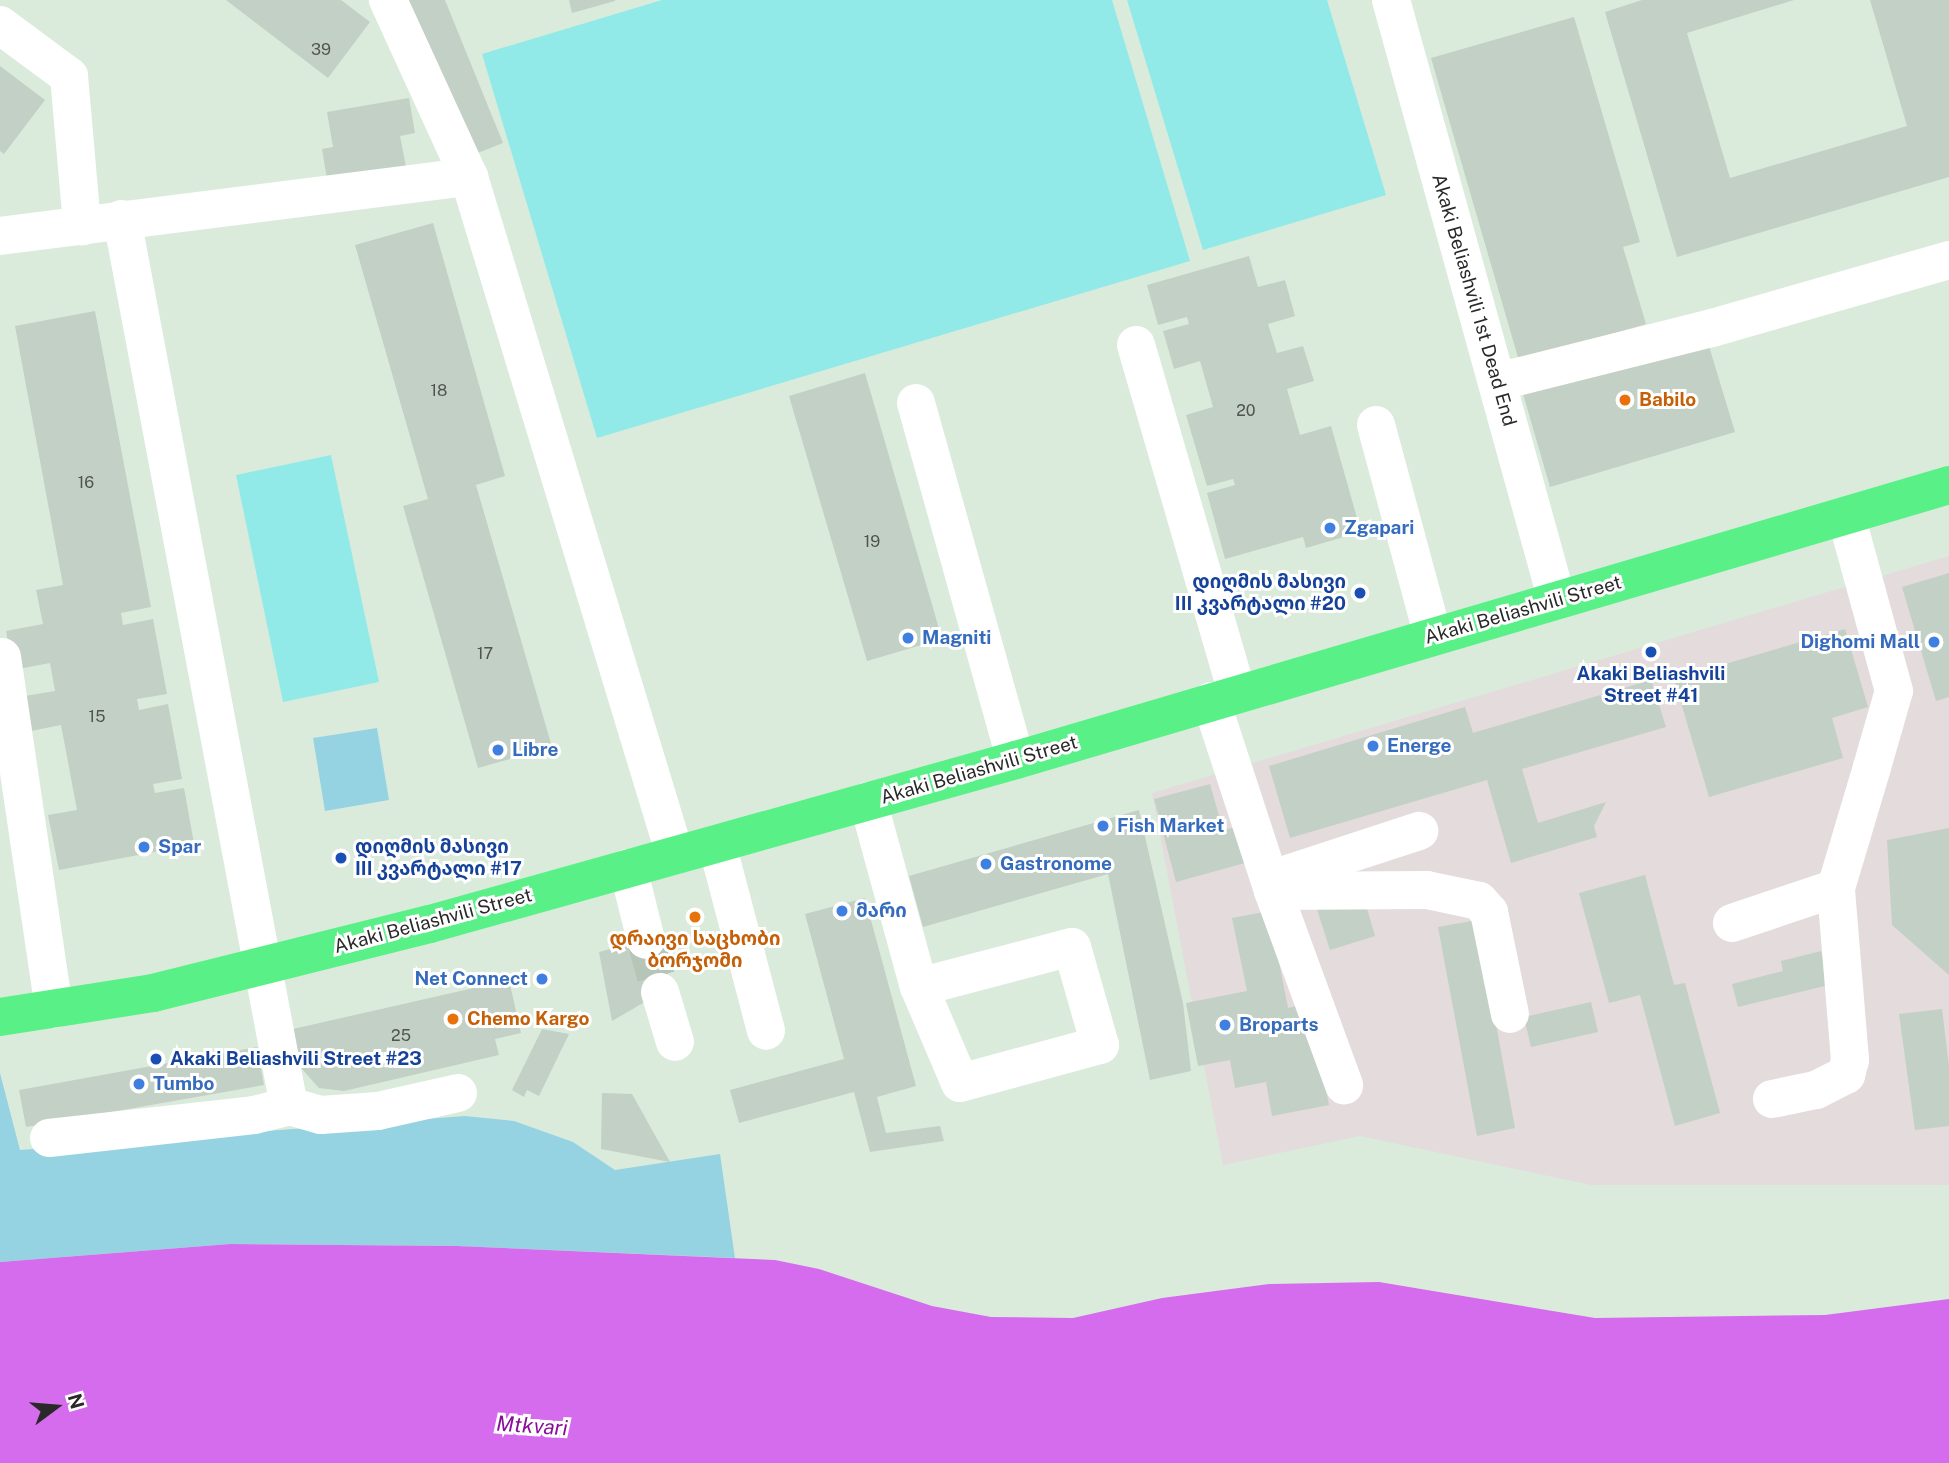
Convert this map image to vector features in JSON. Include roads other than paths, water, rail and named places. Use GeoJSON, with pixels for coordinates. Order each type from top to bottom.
{"type":"FeatureCollection","features":[{"type":"Feature","properties":{"kind":"main road","name":"Akaki Beliashvili Street"},"geometry":{"type":"LineString","coordinates":[[0,1017],[153,993],[717,844],[1016,760],[1949,485]]}},
{"type":"Feature","properties":{"kind":"lane"},"geometry":{"type":"LineString","coordinates":[[388,0],[469,177],[675,855]]}},
{"type":"Feature","properties":{"kind":"lane","name":"Akaki Beliashvili 1st Dead End"},"geometry":{"type":"LineString","coordinates":[[1391,0],[1557,600]]}},
{"type":"Feature","properties":{"kind":"lane"},"geometry":{"type":"LineString","coordinates":[[0,25],[68,76],[82,226]]}},
{"type":"Feature","properties":{"kind":"lane"},"geometry":{"type":"LineString","coordinates":[[0,236],[469,177]]}},
{"type":"Feature","properties":{"kind":"lane"},"geometry":{"type":"LineString","coordinates":[[122,219],[266,965],[289,1106]]}},
{"type":"Feature","properties":{"kind":"lane"},"geometry":{"type":"LineString","coordinates":[[1497,382],[1712,328],[1949,260]]}},
{"type":"Feature","properties":{"kind":"lane"},"geometry":{"type":"LineString","coordinates":[[1136,345],[1272,885],[1344,1086]]}},
{"type":"Feature","properties":{"kind":"lane"},"geometry":{"type":"LineString","coordinates":[[916,403],[1016,760]]}},
{"type":"Feature","properties":{"kind":"lane"},"geometry":{"type":"LineString","coordinates":[[1376,425],[1433,636]]}},
{"type":"Feature","properties":{"kind":"lane"},"geometry":{"type":"LineString","coordinates":[[1772,1099],[1815,1090],[1846,1075],[1850,1060],[1836,888],[1894,691],[1846,516]]}},
{"type":"Feature","properties":{"kind":"lane"},"geometry":{"type":"LineString","coordinates":[[2,657],[54,1009]]}},
{"type":"Feature","properties":{"kind":"lane"},"geometry":{"type":"LineString","coordinates":[[868,801],[919,987],[960,1083],[1100,1045],[1072,947],[919,987]]}},
{"type":"Feature","properties":{"kind":"lane"},"geometry":{"type":"LineString","coordinates":[[1272,885],[1419,831]]}},
{"type":"Feature","properties":{"kind":"lane"},"geometry":{"type":"LineString","coordinates":[[717,844],[766,1031]]}},
{"type":"Feature","properties":{"kind":"lane"},"geometry":{"type":"LineString","coordinates":[[628,868],[646,940]]}},
{"type":"Feature","properties":{"kind":"lane"},"geometry":{"type":"LineString","coordinates":[[1272,885],[1427,890],[1479,901],[1489,912],[1510,1014]]}},
{"type":"Feature","properties":{"kind":"lane"},"geometry":{"type":"LineString","coordinates":[[1731,923],[1836,888]]}},
{"type":"Feature","properties":{"kind":"lane"},"geometry":{"type":"LineString","coordinates":[[660,992],[675,1042]]}},
{"type":"Feature","properties":{"kind":"lane"},"geometry":{"type":"LineString","coordinates":[[49,1138],[254,1115],[289,1106],[321,1115],[378,1111],[458,1093]]}},
{"type":"Feature","properties":{"kind":"water","name":"Mtkvari"},"geometry":{"type":"Polygon","coordinates":[[[230,1244],[457,1246],[775,1260],[819,1269],[932,1306],[991,1317],[1073,1318],[1162,1298],[1269,1284],[1379,1282],[1595,1318],[1825,1315],[1949,1299],[1949,1463],[0,1463],[0,1262],[230,1244]]]}},
{"type":"Feature","properties":{"kind":"tunnel"},"geometry":{"type":"LineString","coordinates":[[646,940],[660,992]]}},
{"type":"Feature","properties":{"kind":"place","name":"Babilo"},"geometry":{"type":"Point","coordinates":[1625,400]}},
{"type":"Feature","properties":{"kind":"place","name":"Zgapari"},"geometry":{"type":"Point","coordinates":[1330,528]}},
{"type":"Feature","properties":{"kind":"place","name":"დიღმის მასივი III კვარტალი #20"},"geometry":{"type":"Point","coordinates":[1360,593]}},
{"type":"Feature","properties":{"kind":"place","name":"Magniti"},"geometry":{"type":"Point","coordinates":[908,638]}},
{"type":"Feature","properties":{"kind":"place","name":"Dighomi Mall"},"geometry":{"type":"Point","coordinates":[1934,642]}},
{"type":"Feature","properties":{"kind":"place","name":"Akaki Beliashvili Street #41"},"geometry":{"type":"Point","coordinates":[1651,652]}},
{"type":"Feature","properties":{"kind":"place","name":"Energe"},"geometry":{"type":"Point","coordinates":[1373,746]}},
{"type":"Feature","properties":{"kind":"place","name":"Libre"},"geometry":{"type":"Point","coordinates":[498,750]}},
{"type":"Feature","properties":{"kind":"place","name":"Fish Market"},"geometry":{"type":"Point","coordinates":[1103,826]}},
{"type":"Feature","properties":{"kind":"place","name":"Spar"},"geometry":{"type":"Point","coordinates":[144,847]}},
{"type":"Feature","properties":{"kind":"place","name":"დიღმის მასივი III კვარტალი #17"},"geometry":{"type":"Point","coordinates":[341,858]}},
{"type":"Feature","properties":{"kind":"place","name":"Gastronome"},"geometry":{"type":"Point","coordinates":[986,864]}},
{"type":"Feature","properties":{"kind":"place","name":"მარი"},"geometry":{"type":"Point","coordinates":[842,911]}},
{"type":"Feature","properties":{"kind":"place","name":"დრაივი საცხობი ბორჯომი"},"geometry":{"type":"Point","coordinates":[695,917]}},
{"type":"Feature","properties":{"kind":"place","name":"Net Connect"},"geometry":{"type":"Point","coordinates":[542,979]}},
{"type":"Feature","properties":{"kind":"place","name":"Chemo Kargo"},"geometry":{"type":"Point","coordinates":[453,1019]}},
{"type":"Feature","properties":{"kind":"place","name":"Broparts"},"geometry":{"type":"Point","coordinates":[1225,1025]}},
{"type":"Feature","properties":{"kind":"place","name":"Akaki Beliashvili Street #23"},"geometry":{"type":"Point","coordinates":[156,1059]}},
{"type":"Feature","properties":{"kind":"place","name":"Tumbo"},"geometry":{"type":"Point","coordinates":[139,1084]}}]}
